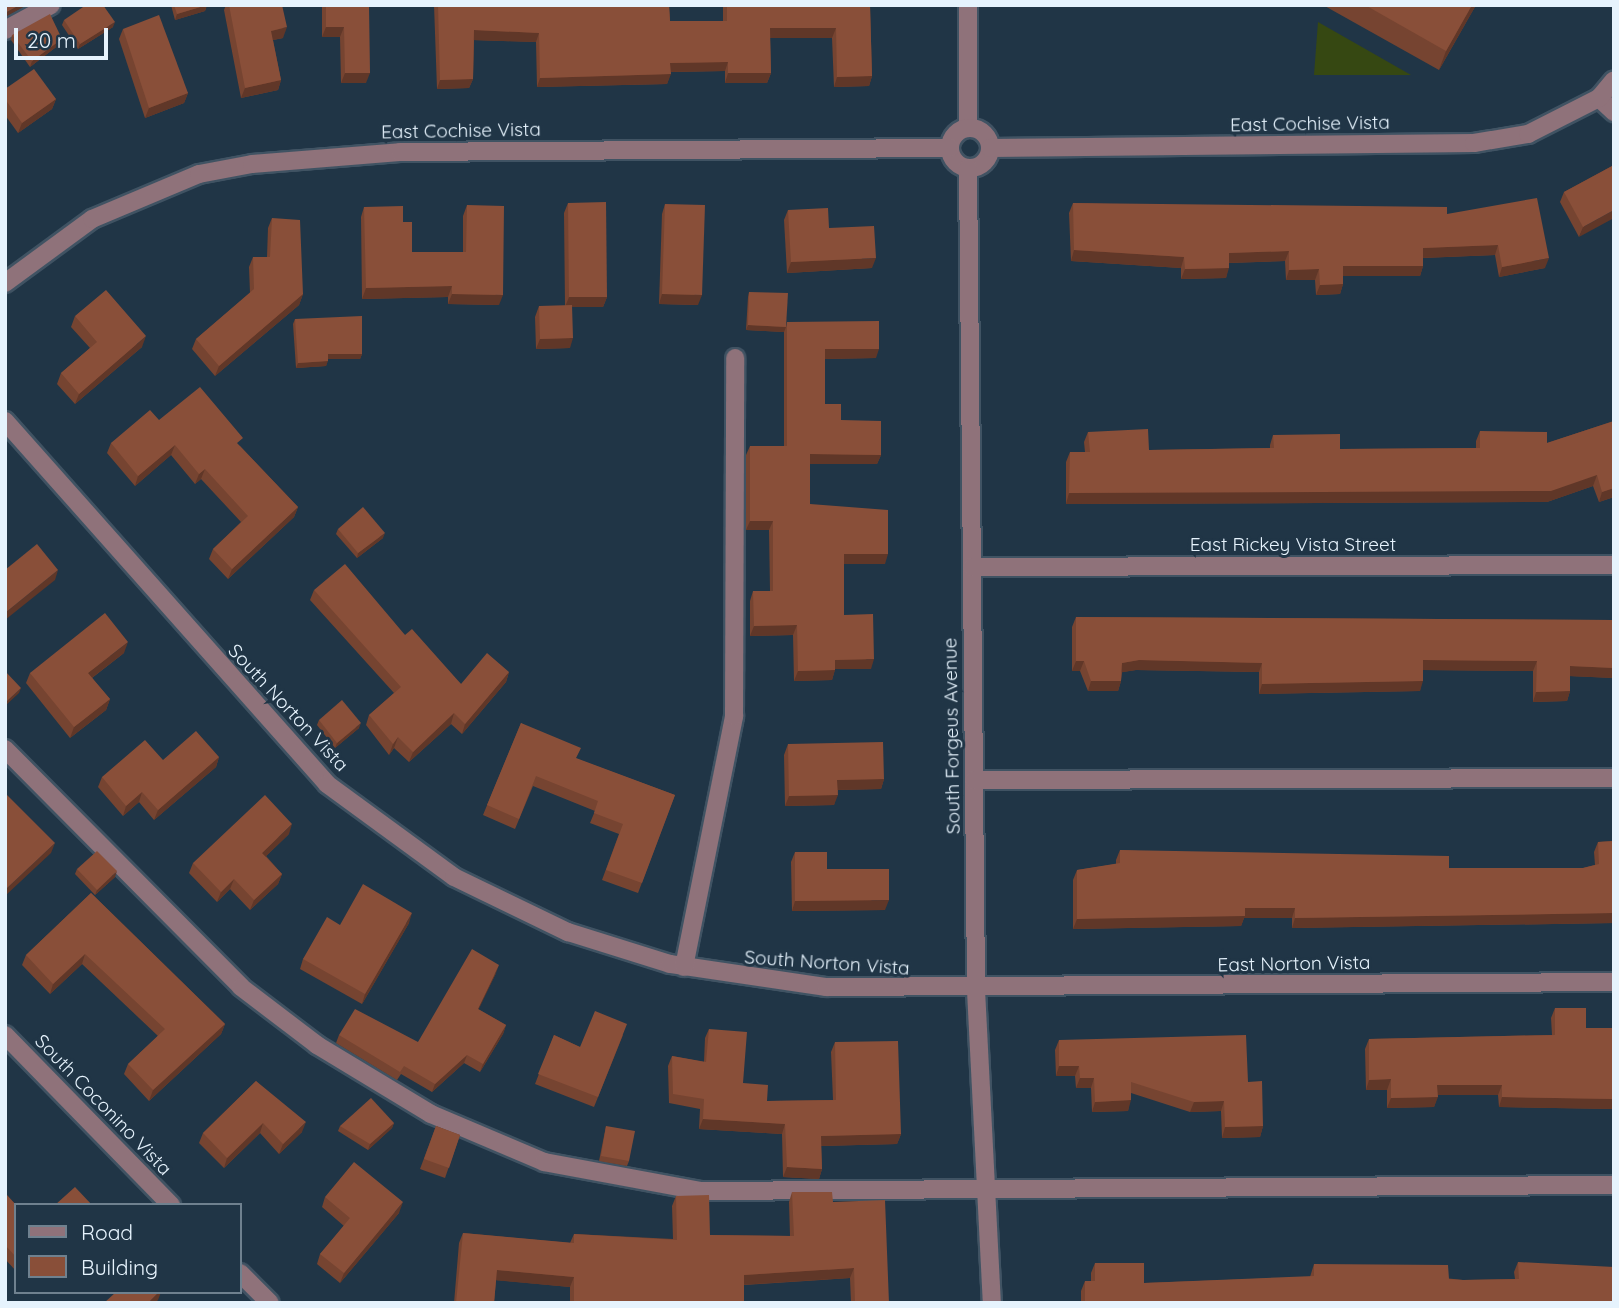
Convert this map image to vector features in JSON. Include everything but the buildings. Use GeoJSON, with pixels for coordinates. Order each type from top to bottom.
{"type":"FeatureCollection","features":[{"type":"Feature","properties":{"kind":"street"},"geometry":{"type":"LineString","coordinates":[[5,30],[51,5]]}},
{"type":"Feature","properties":{"kind":"street"},"geometry":{"type":"LineString","coordinates":[[968,5],[968,128]]}},
{"type":"Feature","properties":{"kind":"street","name":"East Cochise Vista"},"geometry":{"type":"LineString","coordinates":[[990,148],[1474,143],[1528,134],[1598,98],[1614,80]]}},
{"type":"Feature","properties":{"kind":"street"},"geometry":{"type":"LineString","coordinates":[[1598,98],[1614,111]]}},
{"type":"Feature","properties":{"kind":"street"},"geometry":{"type":"LineString","coordinates":[[968,128],[986,136],[990,148],[985,161],[968,168],[956,163],[950,148],[956,134],[968,128]]}},
{"type":"Feature","properties":{"kind":"street","name":"East Cochise Vista"},"geometry":{"type":"LineString","coordinates":[[5,283],[92,219],[141,195],[199,174],[265,162],[400,152],[950,148]]}},
{"type":"Feature","properties":{"kind":"street","name":"South Forgeus Avenue"},"geometry":{"type":"LineString","coordinates":[[968,168],[976,990],[984,1190],[992,1303]]}},
{"type":"Feature","properties":{"kind":"street"},"geometry":{"type":"LineString","coordinates":[[684,967],[734,716],[735,358]]}},
{"type":"Feature","properties":{"kind":"street","name":"South Norton Vista"},"geometry":{"type":"LineString","coordinates":[[5,421],[288,743],[375,824],[509,905],[568,932],[684,967],[826,987],[976,990]]}},
{"type":"Feature","properties":{"kind":"street","name":"East Rickey Vista Street"},"geometry":{"type":"LineString","coordinates":[[972,568],[1614,565]]}},
{"type":"Feature","properties":{"kind":"street"},"geometry":{"type":"LineString","coordinates":[[5,749],[241,987],[317,1045],[431,1114],[544,1162],[700,1191],[1614,1185]]}},
{"type":"Feature","properties":{"kind":"street"},"geometry":{"type":"LineString","coordinates":[[974,780],[1614,778]]}},
{"type":"Feature","properties":{"kind":"street","name":"East Norton Vista"},"geometry":{"type":"LineString","coordinates":[[976,990],[1614,982]]}},
{"type":"Feature","properties":{"kind":"street","name":"South Coconino Vista"},"geometry":{"type":"LineString","coordinates":[[5,1035],[170,1203]]}},
{"type":"Feature","properties":{"kind":"street"},"geometry":{"type":"LineString","coordinates":[[242,1275],[270,1303]]}},
{"type":"Feature","properties":{"kind":"green space"},"geometry":{"type":"Polygon","coordinates":[[[1318,22],[1411,75],[1314,75],[1318,22]]]}}]}
